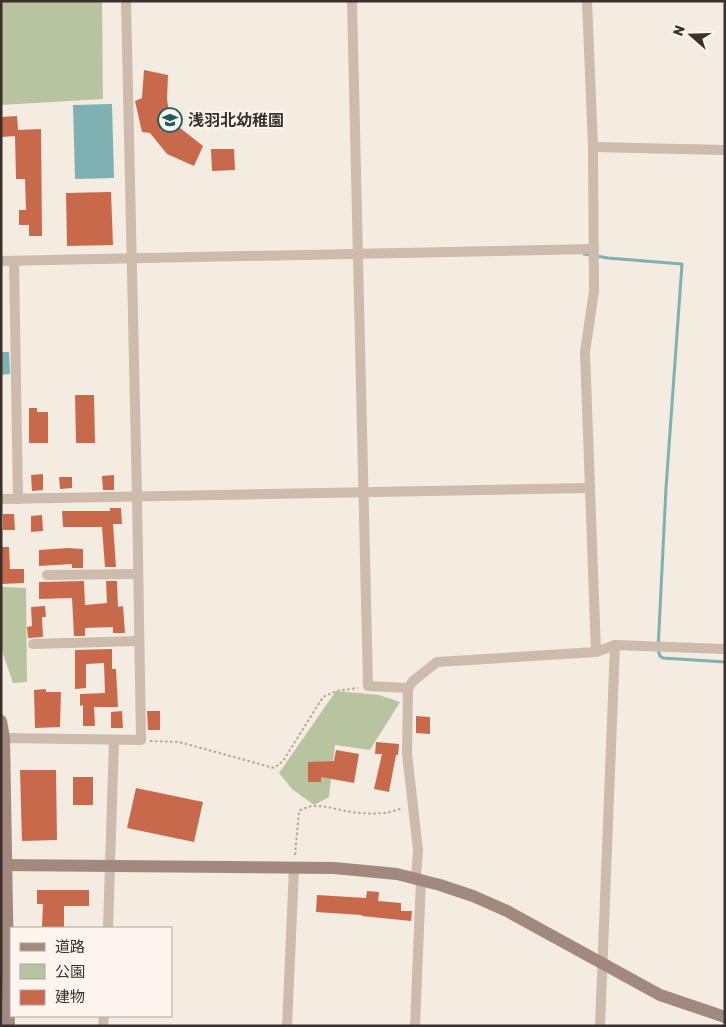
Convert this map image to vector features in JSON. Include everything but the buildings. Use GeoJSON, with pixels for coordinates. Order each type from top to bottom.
{"type":"FeatureCollection","features":[{"type":"Feature","properties":{"kind":"street"},"geometry":{"type":"LineString","coordinates":[[4,738],[140,740],[137,496],[126,1]]}},
{"type":"Feature","properties":{"kind":"street"},"geometry":{"type":"LineString","coordinates":[[352,1],[368,686],[408,688]]}},
{"type":"Feature","properties":{"kind":"street"},"geometry":{"type":"LineString","coordinates":[[587,1],[593,147],[594,291],[585,352],[596,652]]}},
{"type":"Feature","properties":{"kind":"street"},"geometry":{"type":"LineString","coordinates":[[593,147],[725,150]]}},
{"type":"Feature","properties":{"kind":"street"},"geometry":{"type":"LineString","coordinates":[[1,261],[594,249]]}},
{"type":"Feature","properties":{"kind":"street"},"geometry":{"type":"LineString","coordinates":[[14,260],[18,499]]}},
{"type":"Feature","properties":{"kind":"street"},"geometry":{"type":"LineString","coordinates":[[1,499],[589,488]]}},
{"type":"Feature","properties":{"kind":"street"},"geometry":{"type":"LineString","coordinates":[[47,576],[138,574]]}},
{"type":"Feature","properties":{"kind":"street"},"geometry":{"type":"LineString","coordinates":[[33,644],[139,642]]}},
{"type":"Feature","properties":{"kind":"street"},"geometry":{"type":"LineString","coordinates":[[600,1026],[615,645]]}},
{"type":"Feature","properties":{"kind":"street"},"geometry":{"type":"LineString","coordinates":[[415,1026],[418,850],[407,754],[408,688],[413,681],[437,662],[596,652],[615,645],[725,649]]}},
{"type":"Feature","properties":{"kind":"street"},"geometry":{"type":"LineString","coordinates":[[1,721],[4,738],[4,865],[9,1026]]}},
{"type":"Feature","properties":{"kind":"street"},"geometry":{"type":"LineString","coordinates":[[108,927],[114,740]]}},
{"type":"Feature","properties":{"kind":"street"},"geometry":{"type":"LineString","coordinates":[[4,865],[334,868],[397,874],[473,896],[506,910],[660,995],[714,1015],[725,1017]]}},
{"type":"Feature","properties":{"kind":"street"},"geometry":{"type":"LineString","coordinates":[[287,1026],[294,868]]}},
{"type":"Feature","properties":{"kind":"path"},"geometry":{"type":"LineString","coordinates":[[140,740],[179,742],[274,768],[283,761],[323,697],[336,691],[368,686]]}},
{"type":"Feature","properties":{"kind":"path"},"geometry":{"type":"LineString","coordinates":[[294,868],[299,811],[305,807],[314,805],[352,812],[388,812],[401,809],[412,801]]}},
{"type":"Feature","properties":{"kind":"green space"},"geometry":{"type":"Polygon","coordinates":[[[1,1],[102,1],[103,99],[1,105],[1,1]]]}},
{"type":"Feature","properties":{"kind":"green space"},"geometry":{"type":"Polygon","coordinates":[[[1,587],[26,588],[27,682],[13,683],[1,648],[1,587]]]}},
{"type":"Feature","properties":{"kind":"green space"},"geometry":{"type":"Polygon","coordinates":[[[336,691],[379,695],[400,702],[370,750],[335,745],[329,797],[314,805],[292,789],[279,773],[336,691]]]}},
{"type":"Feature","properties":{"kind":"water"},"geometry":{"type":"Polygon","coordinates":[[[112,104],[114,178],[75,179],[73,105],[112,104]]]}},
{"type":"Feature","properties":{"kind":"water"},"geometry":{"type":"Polygon","coordinates":[[[1,352],[9,352],[10,374],[1,375],[1,352]]]}},
{"type":"Feature","properties":{"kind":"waterway"},"geometry":{"type":"LineString","coordinates":[[584,254],[608,258],[682,264],[666,488],[658,650],[663,658],[725,662]]}},
{"type":"Feature","properties":{"kind":"place","name":"浅羽北幼稚園"},"geometry":{"type":"Point","coordinates":[170,120]}}]}
